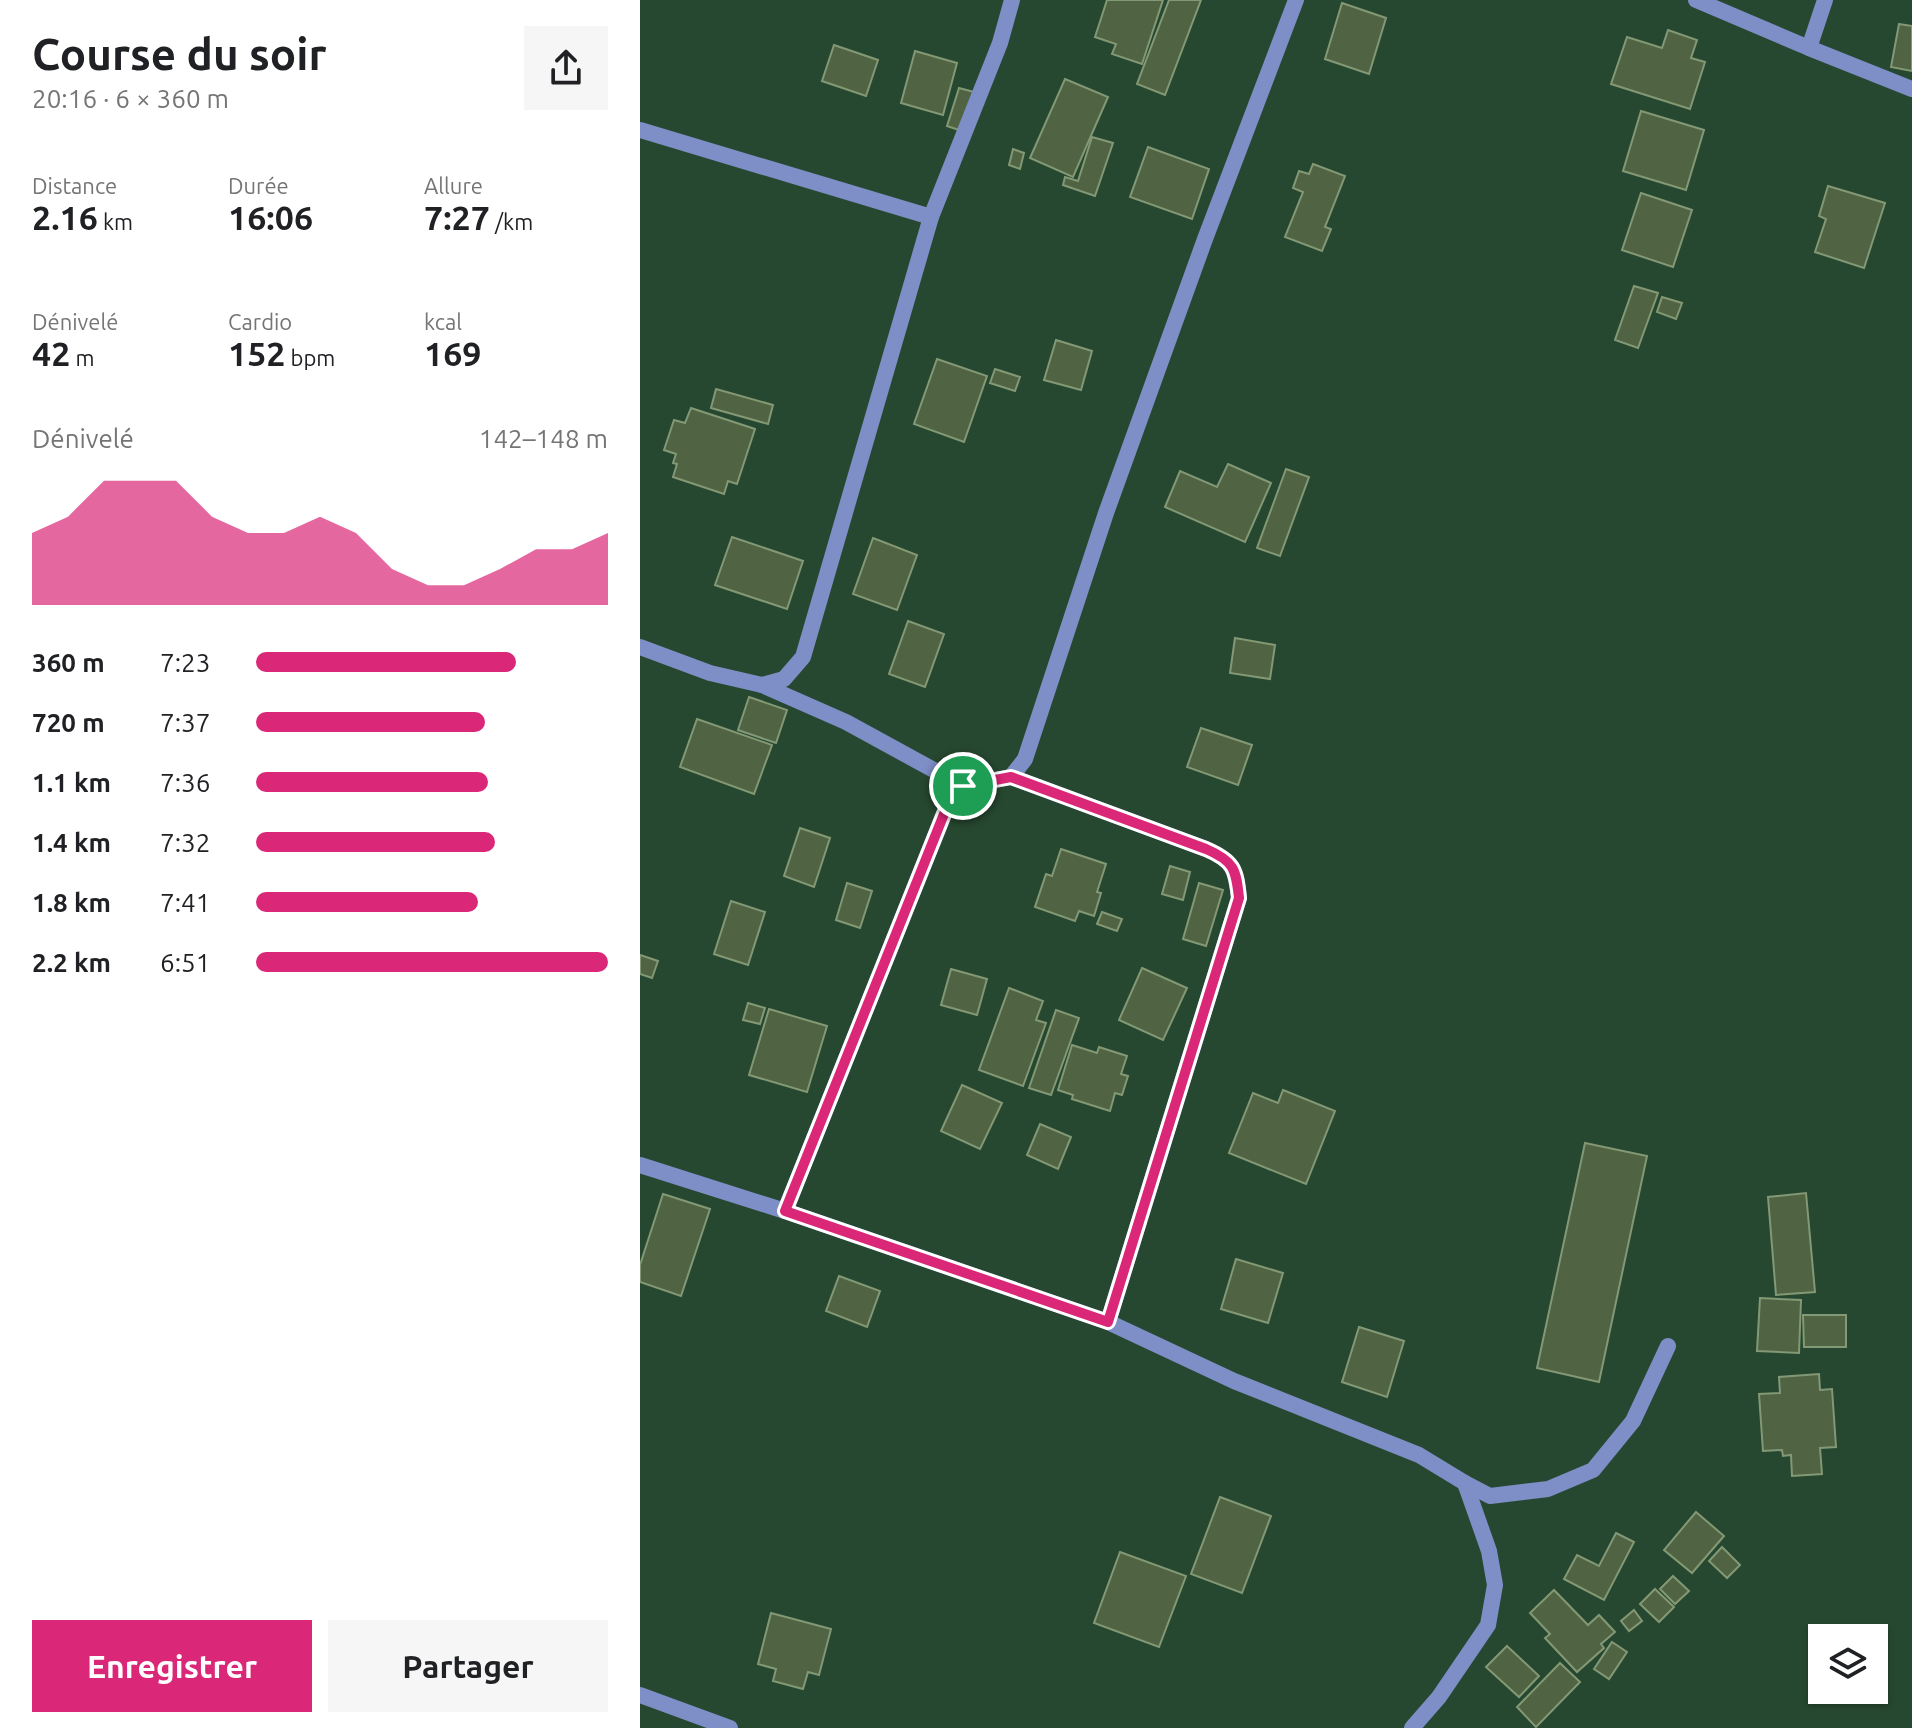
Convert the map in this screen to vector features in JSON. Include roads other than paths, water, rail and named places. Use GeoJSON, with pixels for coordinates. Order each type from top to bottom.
{"type":"FeatureCollection","features":[{"type":"Feature","properties":{"kind":"street"},"geometry":{"type":"LineString","coordinates":[[762,685],[784,679],[803,657],[931,217],[1000,43],[1012,0]]}},
{"type":"Feature","properties":{"kind":"street"},"geometry":{"type":"LineString","coordinates":[[1011,777],[1025,759],[1106,513],[1296,0]]}},
{"type":"Feature","properties":{"kind":"street"},"geometry":{"type":"LineString","coordinates":[[1696,0],[1912,89]]}},
{"type":"Feature","properties":{"kind":"street"},"geometry":{"type":"LineString","coordinates":[[1809,48],[1825,0]]}},
{"type":"Feature","properties":{"kind":"street"},"geometry":{"type":"LineString","coordinates":[[640,130],[931,217]]}},
{"type":"Feature","properties":{"kind":"street"},"geometry":{"type":"LineString","coordinates":[[640,647],[710,673],[762,685],[846,722],[963,786],[1011,777],[1223,856],[1237,872],[1239,898],[1108,1322]]}},
{"type":"Feature","properties":{"kind":"street"},"geometry":{"type":"LineString","coordinates":[[785,1211],[948,804],[963,786]]}},
{"type":"Feature","properties":{"kind":"street"},"geometry":{"type":"LineString","coordinates":[[640,1165],[785,1211],[1108,1322],[1234,1381],[1419,1455],[1490,1496],[1548,1489],[1593,1470],[1633,1421],[1668,1346]]}},
{"type":"Feature","properties":{"kind":"street"},"geometry":{"type":"LineString","coordinates":[[1412,1728],[1439,1697],[1488,1625],[1495,1585],[1489,1551],[1465,1483]]}},
{"type":"Feature","properties":{"kind":"street"},"geometry":{"type":"LineString","coordinates":[[640,1695],[730,1728]]}}]}
